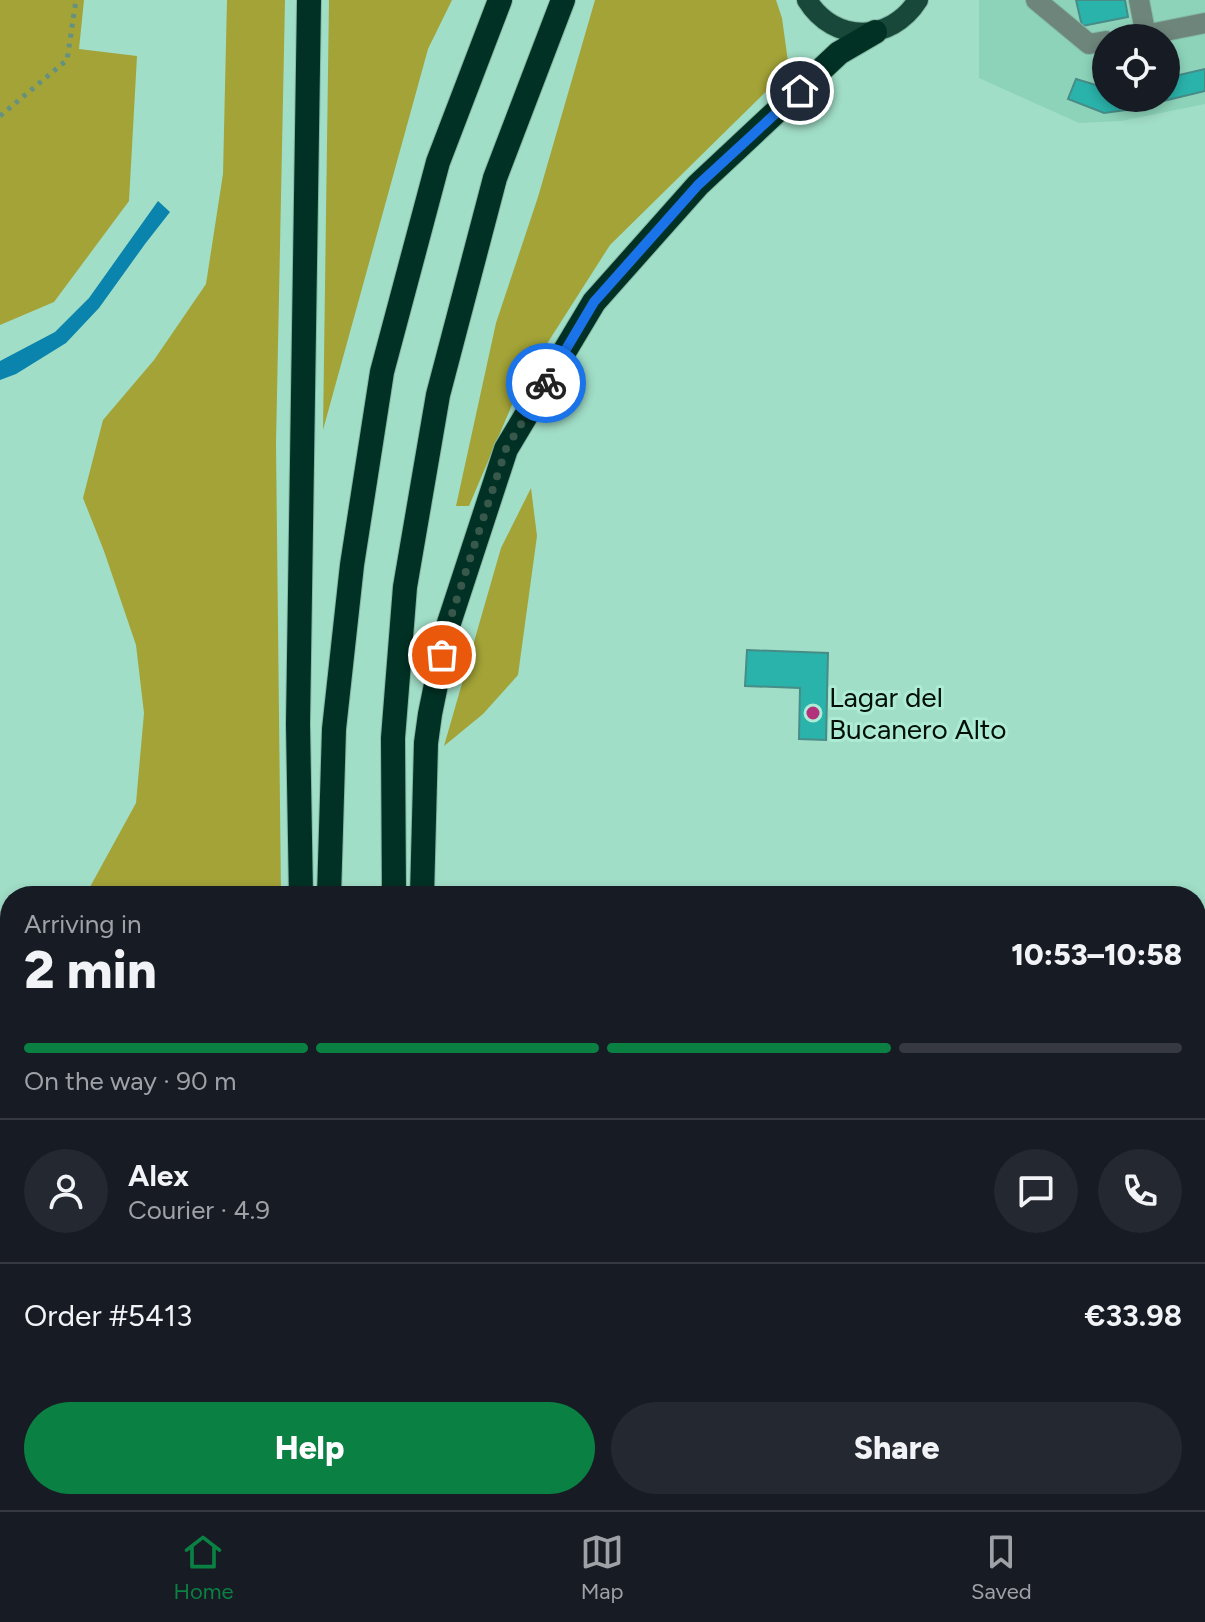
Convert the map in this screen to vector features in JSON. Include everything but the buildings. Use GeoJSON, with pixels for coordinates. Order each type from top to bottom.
{"type":"FeatureCollection","features":[{"type":"Feature","properties":{"kind":"highway"},"geometry":{"type":"LineString","coordinates":[[301,886],[298,724],[309,0]]}},
{"type":"Feature","properties":{"kind":"highway"},"geometry":{"type":"LineString","coordinates":[[329,886],[334,729],[352,565],[382,372],[438,162],[500,0]]}},
{"type":"Feature","properties":{"kind":"highway"},"geometry":{"type":"LineString","coordinates":[[394,886],[393,738],[405,587],[438,395],[495,178],[563,0]]}},
{"type":"Feature","properties":{"kind":"highway"},"geometry":{"type":"LineString","coordinates":[[422,886],[426,743],[430,714],[448,626],[506,449],[594,302],[698,185],[839,53],[875,32]]}},
{"type":"Feature","properties":{"kind":"main road"},"geometry":{"type":"LineString","coordinates":[[807,0],[821,18],[838,28],[857,33],[875,32],[892,26],[906,16],[918,0]]}},
{"type":"Feature","properties":{"kind":"lane"},"geometry":{"type":"LineString","coordinates":[[1036,0],[1092,43]]}},
{"type":"Feature","properties":{"kind":"lane"},"geometry":{"type":"LineString","coordinates":[[1138,24],[1139,0]]}},
{"type":"Feature","properties":{"kind":"lane"},"geometry":{"type":"LineString","coordinates":[[1180,28],[1205,23]]}},
{"type":"Feature","properties":{"kind":"path"},"geometry":{"type":"LineString","coordinates":[[0,116],[67,60],[76,0]]}},
{"type":"Feature","properties":{"kind":"shaded area"},"geometry":{"type":"Polygon","coordinates":[[[0,0],[84,0],[79,49],[137,56],[129,201],[54,302],[0,325],[0,0]]]}},
{"type":"Feature","properties":{"kind":"shaded area"},"geometry":{"type":"Polygon","coordinates":[[[227,0],[285,0],[276,444],[281,886],[90,886],[136,803],[144,713],[136,645],[83,498],[103,420],[154,360],[206,284],[223,174],[227,0]]]}},
{"type":"Feature","properties":{"kind":"shaded area"},"geometry":{"type":"Polygon","coordinates":[[[329,0],[452,0],[428,49],[323,430],[329,0]]]}},
{"type":"Feature","properties":{"kind":"shaded area"},"geometry":{"type":"Polygon","coordinates":[[[595,0],[776,0],[782,18],[789,69],[610,245],[520,386],[469,506],[456,506],[496,323],[538,197],[595,0]]]}},
{"type":"Feature","properties":{"kind":"shaded area"},"geometry":{"type":"Polygon","coordinates":[[[979,0],[1205,0],[1205,104],[1180,109],[1180,24],[1092,24],[1092,112],[1165,112],[1121,121],[1079,123],[979,78],[979,0]]]}},
{"type":"Feature","properties":{"kind":"shaded area"},"geometry":{"type":"Polygon","coordinates":[[[531,488],[537,536],[518,675],[483,714],[444,746],[501,548],[531,488]]]}},
{"type":"Feature","properties":{"kind":"water"},"geometry":{"type":"Polygon","coordinates":[[[158,201],[170,212],[99,308],[66,343],[16,374],[0,380],[0,361],[55,332],[89,298],[158,201]]]}},
{"type":"Feature","properties":{"kind":"way so far"},"geometry":{"type":"LineString","coordinates":[[442,655],[448,626],[506,449],[546,383]]}},
{"type":"Feature","properties":{"kind":"place","name":"Lagar del Bucanero Alto"},"geometry":{"type":"Point","coordinates":[813,713]}},
{"type":"Feature","properties":{"kind":"route"},"geometry":{"type":"LineString","coordinates":[[546,383],[594,302],[698,185],[800,91]]}}]}
